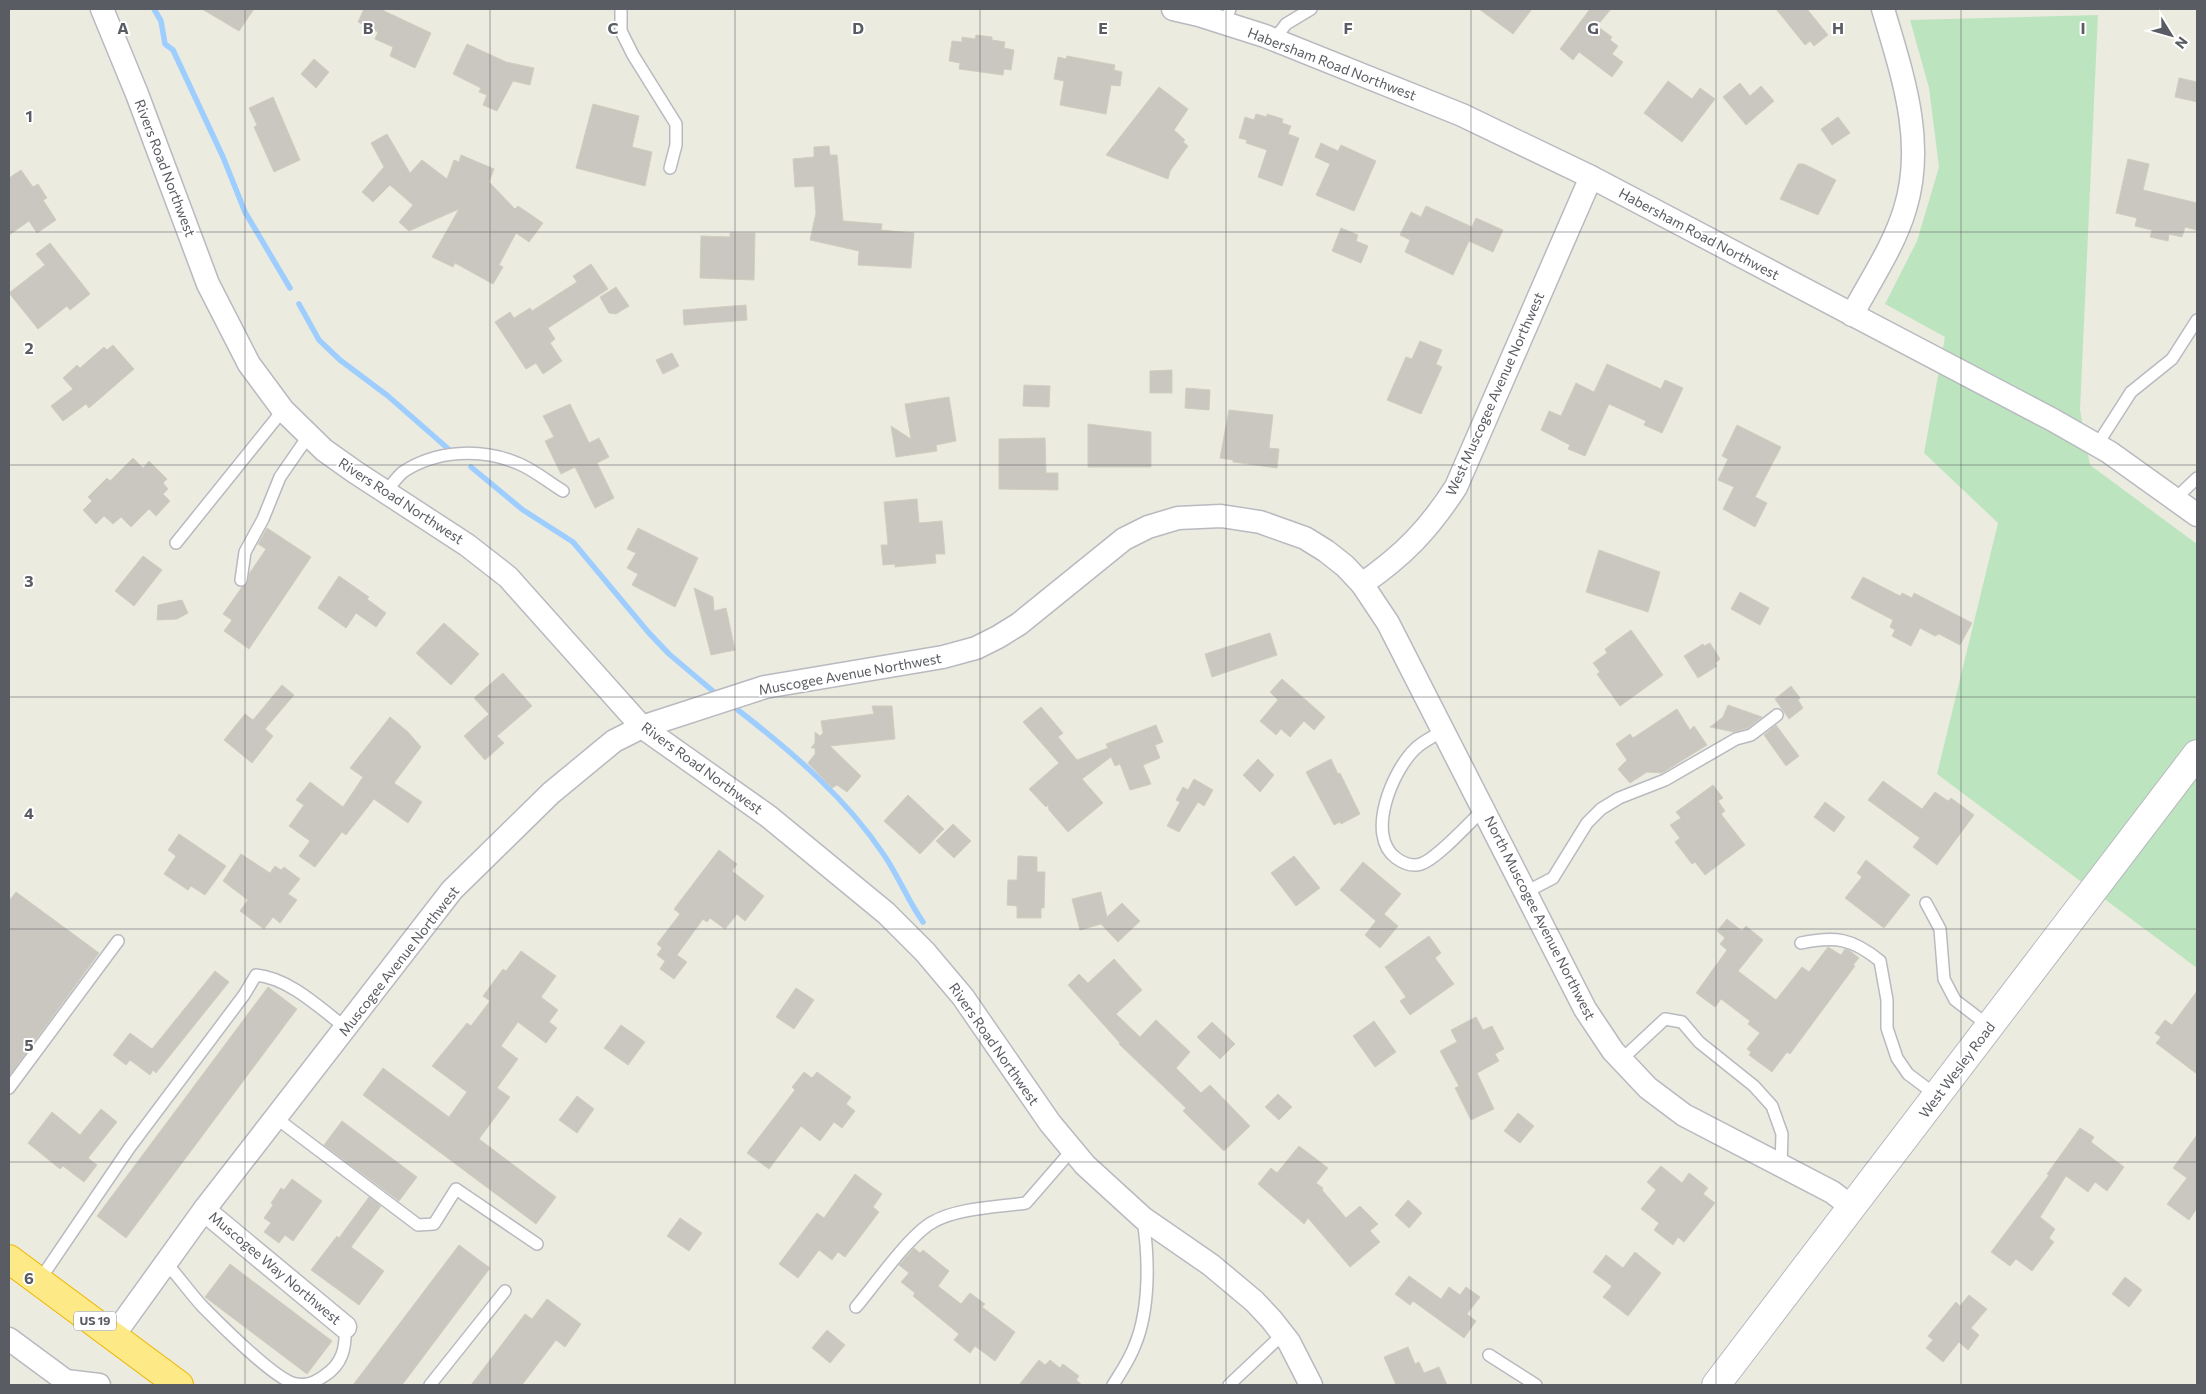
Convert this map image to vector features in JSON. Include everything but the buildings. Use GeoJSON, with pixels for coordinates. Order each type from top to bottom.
{"type":"FeatureCollection","features":[{"type":"Feature","properties":{"kind":"highway","name":"US 19"},"geometry":{"type":"LineString","coordinates":[[9,1259],[179,1385]]}},
{"type":"Feature","properties":{"kind":"street","name":"Rivers Road Northwest"},"geometry":{"type":"LineString","coordinates":[[102,9],[137,94],[208,284],[249,364],[283,410],[324,450],[467,545],[508,578],[642,727],[768,816],[848,879],[890,917],[925,952],[963,997],[1050,1123],[1085,1165],[1143,1218],[1211,1265],[1254,1301],[1283,1334],[1305,1370],[1311,1385]]}},
{"type":"Feature","properties":{"kind":"street","name":"Habersham Road Northwest"},"geometry":{"type":"LineString","coordinates":[[1173,9],[1227,16],[1274,40],[1462,115],[1591,177],[2097,445],[2197,515]]}},
{"type":"Feature","properties":{"kind":"street"},"geometry":{"type":"LineString","coordinates":[[1852,315],[1896,233],[1905,210],[1914,172],[1914,132],[1900,66],[1883,9]]}},
{"type":"Feature","properties":{"kind":"street","name":"West Muscogee Avenue Northwest"},"geometry":{"type":"LineString","coordinates":[[1362,584],[1388,566],[1415,542],[1436,518],[1456,487],[1591,177]]}},
{"type":"Feature","properties":{"kind":"street","name":"Muscogee Avenue Northwest"},"geometry":{"type":"LineString","coordinates":[[114,1335],[204,1210],[452,890],[551,793],[614,742],[642,727],[765,687],[943,657],[976,648],[1019,624],[1124,540],[1148,527],[1178,518],[1221,516],[1260,522],[1283,528],[1326,551],[1362,584]]}},
{"type":"Feature","properties":{"kind":"street","name":"North Muscogee Avenue Northwest"},"geometry":{"type":"LineString","coordinates":[[1362,584],[1388,622],[1585,1009],[1621,1060],[1648,1088],[1684,1115],[1832,1192],[1852,1207]]}},
{"type":"Feature","properties":{"kind":"street","name":"West Wesley Road"},"geometry":{"type":"LineString","coordinates":[[1716,1385],[2197,754]]}},
{"type":"Feature","properties":{"kind":"street","name":"Muscogee Way Northwest"},"geometry":{"type":"LineString","coordinates":[[204,1210],[345,1327]]}},
{"type":"Feature","properties":{"kind":"street"},"geometry":{"type":"LineString","coordinates":[[9,1339],[66,1381],[99,1385]]}},
{"type":"Feature","properties":{"kind":"lane"},"geometry":{"type":"LineString","coordinates":[[621,9],[621,31],[676,124],[676,145],[670,168]]}},
{"type":"Feature","properties":{"kind":"lane"},"geometry":{"type":"LineString","coordinates":[[1274,40],[1286,24],[1311,9]]}},
{"type":"Feature","properties":{"kind":"lane"},"geometry":{"type":"LineString","coordinates":[[2097,445],[2131,392],[2172,359],[2197,320]]}},
{"type":"Feature","properties":{"kind":"lane"},"geometry":{"type":"LineString","coordinates":[[176,544],[283,410]]}},
{"type":"Feature","properties":{"kind":"lane"},"geometry":{"type":"LineString","coordinates":[[241,580],[245,552],[263,519],[280,477],[309,435]]}},
{"type":"Feature","properties":{"kind":"lane"},"geometry":{"type":"LineString","coordinates":[[385,492],[403,473],[428,460],[470,452],[492,454],[519,464],[563,491]]}},
{"type":"Feature","properties":{"kind":"lane"},"geometry":{"type":"LineString","coordinates":[[2175,498],[2197,478]]}},
{"type":"Feature","properties":{"kind":"lane"},"geometry":{"type":"LineString","coordinates":[[1526,892],[1553,878],[1587,823],[1601,809],[1619,798],[1665,780],[1736,739],[1751,735],[1777,715]]}},
{"type":"Feature","properties":{"kind":"lane"},"geometry":{"type":"LineString","coordinates":[[1444,730],[1415,749],[1400,770],[1388,794],[1381,823],[1383,838],[1390,853],[1408,864],[1421,864],[1440,851],[1484,809]]}},
{"type":"Feature","properties":{"kind":"lane"},"geometry":{"type":"LineString","coordinates":[[1926,903],[1940,929],[1944,979],[1955,1000],[1990,1026]]}},
{"type":"Feature","properties":{"kind":"lane"},"geometry":{"type":"LineString","coordinates":[[1801,943],[1828,938],[1849,941],[1880,961],[1887,1000],[1887,1028],[1896,1058],[1908,1074],[1937,1096]]}},
{"type":"Feature","properties":{"kind":"lane"},"geometry":{"type":"LineString","coordinates":[[9,1088],[118,941]]}},
{"type":"Feature","properties":{"kind":"lane"},"geometry":{"type":"LineString","coordinates":[[39,1281],[130,1147],[244,995],[256,975],[269,976],[299,993],[346,1028]]}},
{"type":"Feature","properties":{"kind":"lane"},"geometry":{"type":"LineString","coordinates":[[1621,1060],[1665,1020],[1682,1022],[1699,1042],[1754,1086],[1772,1106],[1782,1134],[1781,1166]]}},
{"type":"Feature","properties":{"kind":"lane"},"geometry":{"type":"LineString","coordinates":[[276,1118],[418,1225],[434,1224],[456,1189],[537,1244]]}},
{"type":"Feature","properties":{"kind":"lane"},"geometry":{"type":"LineString","coordinates":[[856,1307],[917,1234],[932,1222],[948,1215],[1026,1203],[1072,1150]]}},
{"type":"Feature","properties":{"kind":"lane"},"geometry":{"type":"LineString","coordinates":[[1113,1385],[1135,1345],[1146,1301],[1146,1241],[1143,1218]]}},
{"type":"Feature","properties":{"kind":"lane"},"geometry":{"type":"LineString","coordinates":[[166,1263],[208,1312],[265,1365],[295,1384],[313,1384],[332,1371],[346,1349],[345,1327]]}},
{"type":"Feature","properties":{"kind":"lane"},"geometry":{"type":"LineString","coordinates":[[430,1385],[505,1291]]}},
{"type":"Feature","properties":{"kind":"lane"},"geometry":{"type":"LineString","coordinates":[[1229,1385],[1283,1334]]}},
{"type":"Feature","properties":{"kind":"lane"},"geometry":{"type":"LineString","coordinates":[[1489,1355],[1536,1385]]}},
{"type":"Feature","properties":{"kind":"green space"},"geometry":{"type":"Polygon","coordinates":[[[2098,15],[2080,410],[2090,465],[2197,544],[2197,968],[1937,774],[1998,523],[1924,453],[1945,337],[1885,304],[1917,241],[1939,167],[1929,88],[1910,20],[2098,15]]]}},
{"type":"Feature","properties":{"kind":"waterway"},"geometry":{"type":"LineString","coordinates":[[154,9],[161,21],[165,44],[173,50],[223,157],[245,212],[290,288]]}},
{"type":"Feature","properties":{"kind":"waterway"},"geometry":{"type":"LineString","coordinates":[[299,304],[319,340],[340,360],[388,396],[453,453]]}},
{"type":"Feature","properties":{"kind":"waterway"},"geometry":{"type":"LineString","coordinates":[[471,467],[523,510],[573,542],[649,633],[669,654],[714,692]]}},
{"type":"Feature","properties":{"kind":"waterway"},"geometry":{"type":"LineString","coordinates":[[738,710],[798,759],[853,814],[884,855],[923,922]]}}]}
